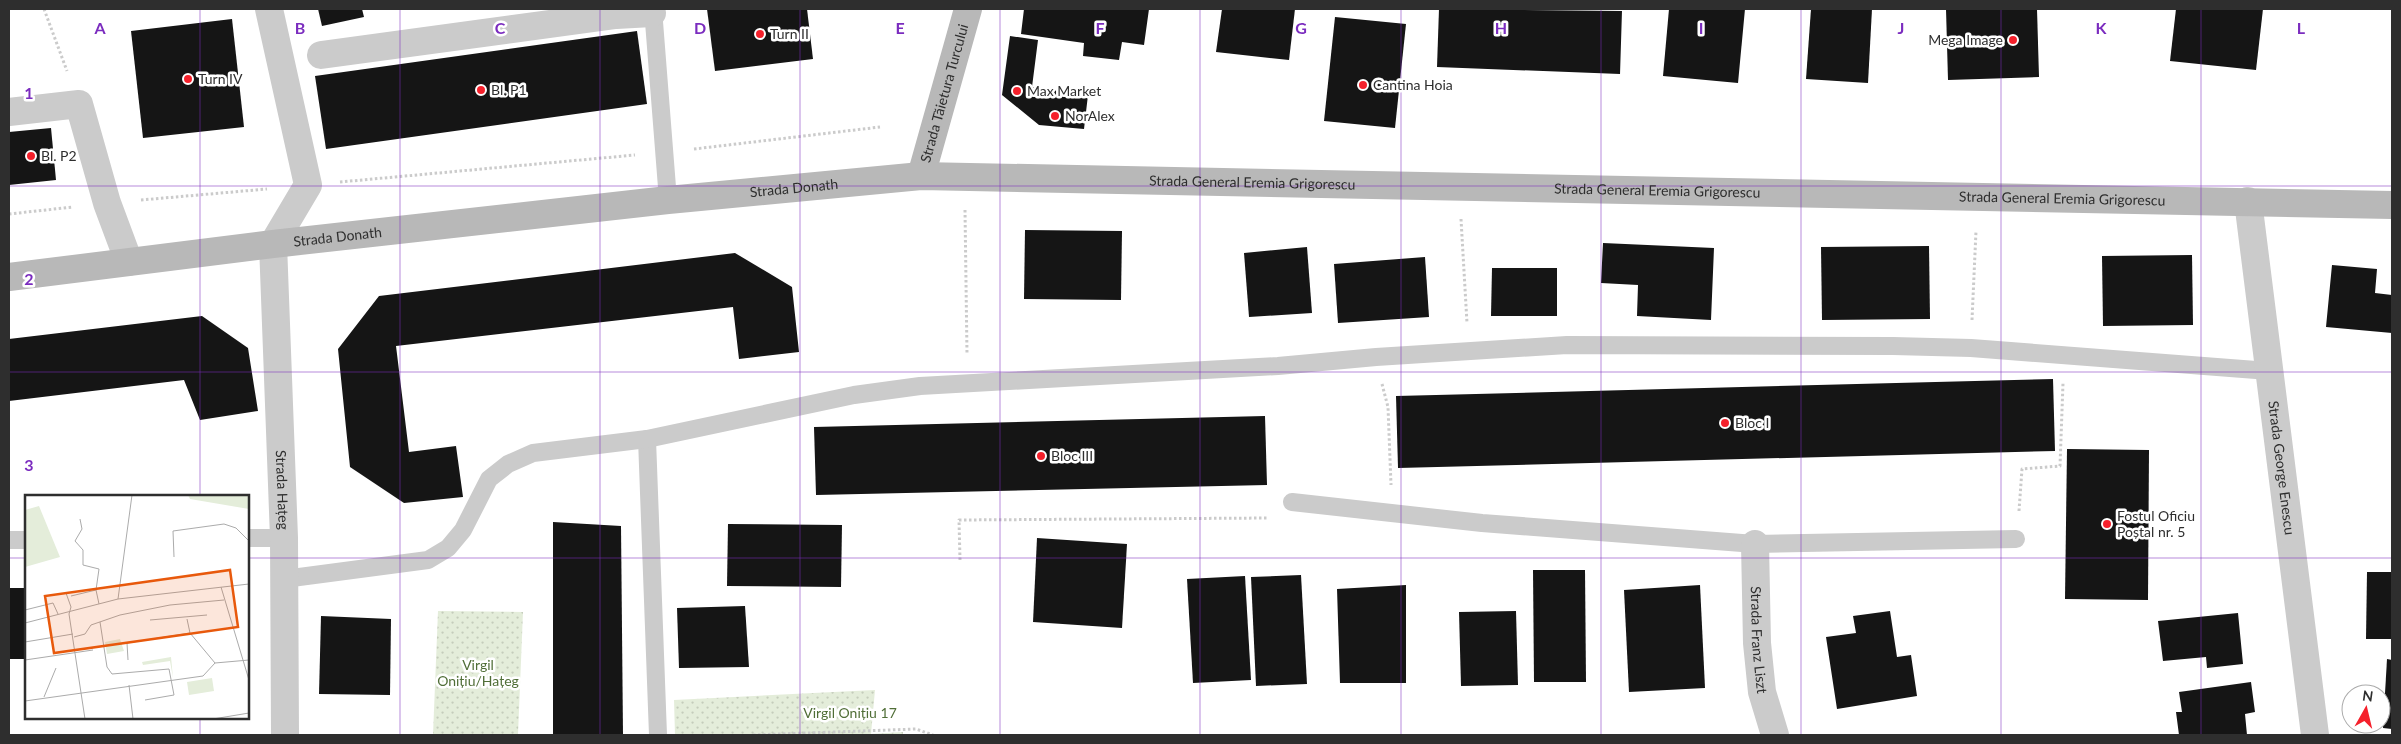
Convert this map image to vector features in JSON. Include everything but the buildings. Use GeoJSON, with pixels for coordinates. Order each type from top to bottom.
{"type":"FeatureCollection","features":[{"type":"Feature","properties":{"kind":"main road","name":"Strada Tăietura Turcului"},"geometry":{"type":"LineString","coordinates":[[921,176],[968,9]]}},
{"type":"Feature","properties":{"kind":"main road","name":"Strada Donath"},"geometry":{"type":"LineString","coordinates":[[9,277],[273,244],[668,200],[921,176]]}},
{"type":"Feature","properties":{"kind":"main road","name":"Strada General Eremia Grigorescu"},"geometry":{"type":"LineString","coordinates":[[921,176],[2392,205]]}},
{"type":"Feature","properties":{"kind":"street"},"geometry":{"type":"LineString","coordinates":[[269,9],[308,185],[273,244]]}},
{"type":"Feature","properties":{"kind":"street"},"geometry":{"type":"LineString","coordinates":[[320,55],[653,11]]}},
{"type":"Feature","properties":{"kind":"street"},"geometry":{"type":"LineString","coordinates":[[9,112],[79,104],[107,203],[129,262]]}},
{"type":"Feature","properties":{"kind":"street","name":"Strada George Enescu"},"geometry":{"type":"LineString","coordinates":[[2248,201],[2315,735]]}},
{"type":"Feature","properties":{"kind":"street","name":"Strada Hațeg"},"geometry":{"type":"LineString","coordinates":[[273,244],[284,538],[285,735]]}},
{"type":"Feature","properties":{"kind":"street","name":"Strada Franz Liszt"},"geometry":{"type":"LineString","coordinates":[[1755,544],[1757,642],[1762,692],[1775,735]]}},
{"type":"Feature","properties":{"kind":"lane"},"geometry":{"type":"LineString","coordinates":[[653,11],[668,200]]}},
{"type":"Feature","properties":{"kind":"lane"},"geometry":{"type":"LineString","coordinates":[[284,579],[428,560],[448,548],[463,530],[489,479],[508,464],[533,453],[647,439],[854,395],[968,382],[1268,366],[1567,345],[1971,348],[2269,371]]}},
{"type":"Feature","properties":{"kind":"lane"},"geometry":{"type":"LineString","coordinates":[[647,439],[658,735]]}},
{"type":"Feature","properties":{"kind":"lane"},"geometry":{"type":"LineString","coordinates":[[1292,502],[1482,523],[1755,544],[2016,540]]}},
{"type":"Feature","properties":{"kind":"lane"},"geometry":{"type":"LineString","coordinates":[[249,538],[284,538]]}},
{"type":"Feature","properties":{"kind":"lane"},"geometry":{"type":"LineString","coordinates":[[9,540],[25,540]]}},
{"type":"Feature","properties":{"kind":"path"},"geometry":{"type":"LineString","coordinates":[[44,9],[79,104]]}},
{"type":"Feature","properties":{"kind":"path"},"geometry":{"type":"LineString","coordinates":[[9,214],[107,203],[664,153],[880,126]]}},
{"type":"Feature","properties":{"kind":"path"},"geometry":{"type":"LineString","coordinates":[[965,208],[968,382]]}},
{"type":"Feature","properties":{"kind":"path"},"geometry":{"type":"LineString","coordinates":[[1461,215],[1469,351]]}},
{"type":"Feature","properties":{"kind":"path"},"geometry":{"type":"LineString","coordinates":[[1971,348],[1976,223]]}},
{"type":"Feature","properties":{"kind":"path"},"geometry":{"type":"LineString","coordinates":[[2016,540],[2022,468],[2060,466],[2063,355]]}},
{"type":"Feature","properties":{"kind":"path"},"geometry":{"type":"LineString","coordinates":[[1376,357],[1388,407],[1392,513]]}},
{"type":"Feature","properties":{"kind":"path"},"geometry":{"type":"LineString","coordinates":[[960,560],[958,520],[1270,518],[1292,502]]}},
{"type":"Feature","properties":{"kind":"path"},"geometry":{"type":"LineString","coordinates":[[753,735],[916,729],[933,735]]}},
{"type":"Feature","properties":{"kind":"green space","name":"Virgil Onițiu/Hațeg"},"geometry":{"type":"Polygon","coordinates":[[[438,611],[523,612],[518,734],[433,735],[438,611]]]}},
{"type":"Feature","properties":{"kind":"green space","name":"Virgil Onițiu 17"},"geometry":{"type":"Polygon","coordinates":[[[875,690],[871,734],[903,732],[903,735],[675,735],[674,700],[875,690]]]}},
{"type":"Feature","properties":{"kind":"place","name":"Turn II"},"geometry":{"type":"Point","coordinates":[760,34]}},
{"type":"Feature","properties":{"kind":"place","name":"Mega Image"},"geometry":{"type":"Point","coordinates":[2013,40]}},
{"type":"Feature","properties":{"kind":"place","name":"Turn IV"},"geometry":{"type":"Point","coordinates":[188,79]}},
{"type":"Feature","properties":{"kind":"place","name":"Cantina Hoia"},"geometry":{"type":"Point","coordinates":[1363,85]}},
{"type":"Feature","properties":{"kind":"place","name":"Bl. P1"},"geometry":{"type":"Point","coordinates":[481,90]}},
{"type":"Feature","properties":{"kind":"place","name":"Max Market"},"geometry":{"type":"Point","coordinates":[1017,91]}},
{"type":"Feature","properties":{"kind":"place","name":"NorAlex"},"geometry":{"type":"Point","coordinates":[1055,116]}},
{"type":"Feature","properties":{"kind":"place","name":"Bl. P2"},"geometry":{"type":"Point","coordinates":[31,156]}},
{"type":"Feature","properties":{"kind":"place","name":"Bloc I"},"geometry":{"type":"Point","coordinates":[1725,423]}},
{"type":"Feature","properties":{"kind":"place","name":"Bloc III"},"geometry":{"type":"Point","coordinates":[1041,456]}},
{"type":"Feature","properties":{"kind":"place","name":"Fostul Oficiu Poștal nr. 5"},"geometry":{"type":"Point","coordinates":[2107,524]}}]}
